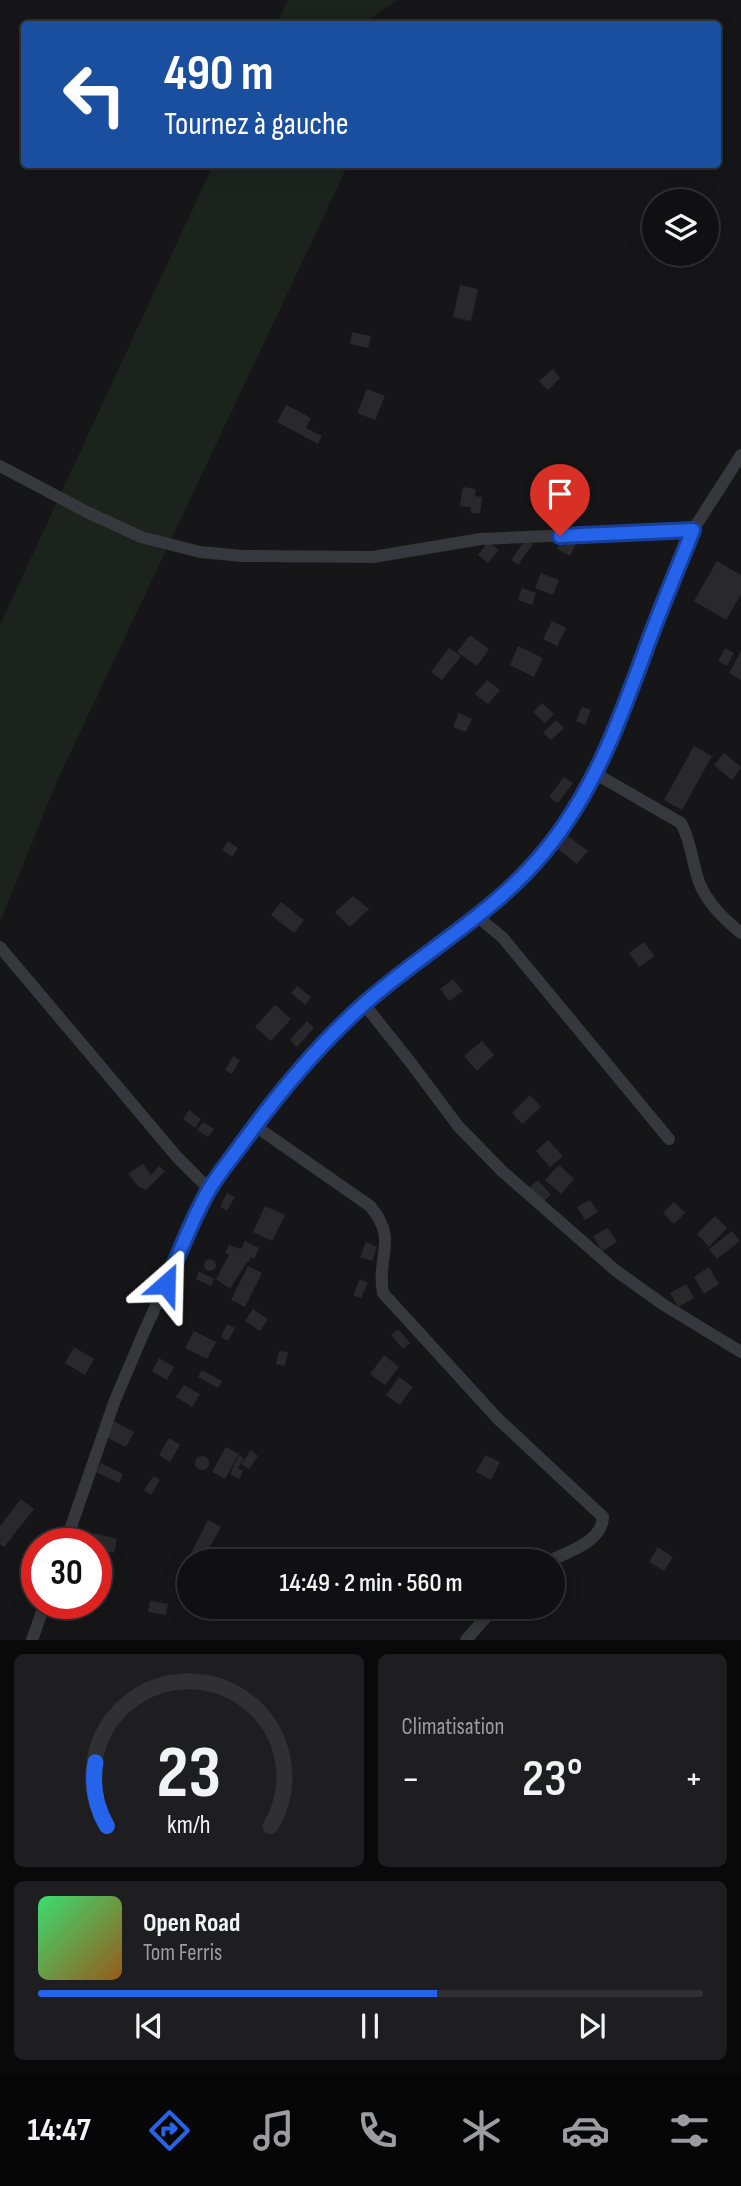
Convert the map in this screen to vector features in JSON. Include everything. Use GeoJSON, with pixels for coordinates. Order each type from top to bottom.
{"type":"FeatureCollection","features":[{"type":"Feature","properties":{"kind":"street"},"geometry":{"type":"LineString","coordinates":[[70,1528],[115,1400],[209,1189],[286,1086],[324,1041],[364,1004],[478,917],[544,853],[573,814],[596,774],[623,714],[693,530],[741,456]]}},
{"type":"Feature","properties":{"kind":"street"},"geometry":{"type":"LineString","coordinates":[[0,466],[86,512],[141,537],[200,552],[232,555],[373,557],[481,539],[693,530]]}},
{"type":"Feature","properties":{"kind":"street"},"geometry":{"type":"LineString","coordinates":[[596,774],[681,823],[699,882],[710,903],[741,933]]}},
{"type":"Feature","properties":{"kind":"street"},"geometry":{"type":"LineString","coordinates":[[478,917],[503,938],[669,1139]]}},
{"type":"Feature","properties":{"kind":"street"},"geometry":{"type":"LineString","coordinates":[[0,947],[177,1157],[209,1189]]}},
{"type":"Feature","properties":{"kind":"street"},"geometry":{"type":"LineString","coordinates":[[364,1004],[458,1126],[502,1171],[615,1270],[664,1305],[741,1352]]}},
{"type":"Feature","properties":{"kind":"street"},"geometry":{"type":"LineString","coordinates":[[256,1126],[370,1206],[381,1218],[386,1232],[381,1274],[383,1293],[497,1418],[603,1517],[603,1526],[591,1539],[565,1553]]}},
{"type":"Feature","properties":{"kind":"street"},"geometry":{"type":"LineString","coordinates":[[32,1640],[39,1619]]}},
{"type":"Feature","properties":{"kind":"street"},"geometry":{"type":"LineString","coordinates":[[466,1640],[485,1619]]}},
{"type":"Feature","properties":{"kind":"shaded area"},"geometry":{"type":"Polygon","coordinates":[[[288,0],[398,0],[372,17],[371,21],[278,21],[288,0]]]}},
{"type":"Feature","properties":{"kind":"shaded area"},"geometry":{"type":"Polygon","coordinates":[[[212,168],[347,168],[57,781],[0,922],[0,625],[212,168]]]}},
{"type":"Feature","properties":{"kind":"building"},"geometry":{"type":"Polygon","coordinates":[[[460,285],[478,289],[471,321],[453,317],[460,285]]]}},
{"type":"Feature","properties":{"kind":"building"},"geometry":{"type":"Polygon","coordinates":[[[352,332],[371,336],[368,348],[350,344],[352,332]]]}},
{"type":"Feature","properties":{"kind":"building"},"geometry":{"type":"Polygon","coordinates":[[[553,369],[560,378],[548,390],[539,381],[553,369]]]}},
{"type":"Feature","properties":{"kind":"building"},"geometry":{"type":"Polygon","coordinates":[[[367,389],[385,396],[375,420],[357,413],[367,389]]]}},
{"type":"Feature","properties":{"kind":"building"},"geometry":{"type":"Polygon","coordinates":[[[286,405],[311,418],[306,428],[322,436],[318,444],[277,422],[286,405]]]}},
{"type":"Feature","properties":{"kind":"building"},"geometry":{"type":"Polygon","coordinates":[[[463,487],[476,489],[475,496],[482,497],[480,514],[471,513],[471,507],[460,506],[463,487]]]}},
{"type":"Feature","properties":{"kind":"building"},"geometry":{"type":"Polygon","coordinates":[[[526,539],[533,544],[518,565],[511,560],[526,539]]]}},
{"type":"Feature","properties":{"kind":"building"},"geometry":{"type":"Polygon","coordinates":[[[571,539],[577,542],[570,556],[557,549],[560,542],[571,539]]]}},
{"type":"Feature","properties":{"kind":"building"},"geometry":{"type":"Polygon","coordinates":[[[488,542],[499,550],[488,563],[478,555],[488,542]]]}},
{"type":"Feature","properties":{"kind":"building"},"geometry":{"type":"Polygon","coordinates":[[[717,561],[741,575],[741,594],[726,620],[694,601],[717,561]]]}},
{"type":"Feature","properties":{"kind":"building"},"geometry":{"type":"Polygon","coordinates":[[[541,573],[559,580],[553,595],[535,588],[541,573]]]}},
{"type":"Feature","properties":{"kind":"building"},"geometry":{"type":"Polygon","coordinates":[[[522,588],[536,593],[532,605],[518,600],[522,588]]]}},
{"type":"Feature","properties":{"kind":"building"},"geometry":{"type":"Polygon","coordinates":[[[552,621],[566,628],[557,646],[543,639],[552,621]]]}},
{"type":"Feature","properties":{"kind":"building"},"geometry":{"type":"Polygon","coordinates":[[[470,635],[489,649],[477,666],[457,652],[470,635]]]}},
{"type":"Feature","properties":{"kind":"building"},"geometry":{"type":"Polygon","coordinates":[[[518,646],[543,658],[534,677],[510,665],[518,646]]]}},
{"type":"Feature","properties":{"kind":"building"},"geometry":{"type":"Polygon","coordinates":[[[449,648],[461,656],[442,680],[431,672],[449,648]]]}},
{"type":"Feature","properties":{"kind":"building"},"geometry":{"type":"Polygon","coordinates":[[[725,648],[734,653],[727,666],[718,661],[725,648]]]}},
{"type":"Feature","properties":{"kind":"building"},"geometry":{"type":"Polygon","coordinates":[[[741,651],[741,680],[729,673],[741,651]]]}},
{"type":"Feature","properties":{"kind":"building"},"geometry":{"type":"Polygon","coordinates":[[[487,680],[500,690],[488,704],[475,694],[487,680]]]}},
{"type":"Feature","properties":{"kind":"building"},"geometry":{"type":"Polygon","coordinates":[[[542,703],[554,714],[545,723],[533,712],[542,703]]]}},
{"type":"Feature","properties":{"kind":"building"},"geometry":{"type":"Polygon","coordinates":[[[582,707],[591,710],[585,725],[576,721],[582,707]]]}},
{"type":"Feature","properties":{"kind":"building"},"geometry":{"type":"Polygon","coordinates":[[[459,713],[472,719],[466,732],[453,727],[459,713]]]}},
{"type":"Feature","properties":{"kind":"building"},"geometry":{"type":"Polygon","coordinates":[[[556,720],[564,728],[551,740],[543,733],[556,720]]]}},
{"type":"Feature","properties":{"kind":"building"},"geometry":{"type":"Polygon","coordinates":[[[694,746],[712,756],[682,810],[664,800],[694,746]]]}},
{"type":"Feature","properties":{"kind":"building"},"geometry":{"type":"Polygon","coordinates":[[[724,753],[741,767],[732,780],[714,765],[724,753]]]}},
{"type":"Feature","properties":{"kind":"building"},"geometry":{"type":"Polygon","coordinates":[[[564,777],[573,783],[558,803],[549,797],[564,777]]]}},
{"type":"Feature","properties":{"kind":"building"},"geometry":{"type":"Polygon","coordinates":[[[568,836],[588,851],[577,864],[558,849],[568,836]]]}},
{"type":"Feature","properties":{"kind":"building"},"geometry":{"type":"Polygon","coordinates":[[[228,841],[238,848],[232,857],[222,850],[228,841]]]}},
{"type":"Feature","properties":{"kind":"building"},"geometry":{"type":"Polygon","coordinates":[[[353,896],[369,909],[350,927],[335,912],[353,896]]]}},
{"type":"Feature","properties":{"kind":"building"},"geometry":{"type":"Polygon","coordinates":[[[281,902],[304,920],[294,933],[271,915],[281,902]]]}},
{"type":"Feature","properties":{"kind":"building"},"geometry":{"type":"Polygon","coordinates":[[[644,942],[655,956],[639,967],[629,953],[644,942]]]}},
{"type":"Feature","properties":{"kind":"building"},"geometry":{"type":"Polygon","coordinates":[[[453,979],[463,991],[449,1001],[440,989],[453,979]]]}},
{"type":"Feature","properties":{"kind":"building"},"geometry":{"type":"Polygon","coordinates":[[[297,986],[311,997],[305,1005],[291,993],[297,986]]]}},
{"type":"Feature","properties":{"kind":"building"},"geometry":{"type":"Polygon","coordinates":[[[275,1005],[291,1019],[271,1041],[255,1027],[275,1005]]]}},
{"type":"Feature","properties":{"kind":"building"},"geometry":{"type":"Polygon","coordinates":[[[307,1021],[314,1028],[297,1047],[290,1040],[307,1021]]]}},
{"type":"Feature","properties":{"kind":"building"},"geometry":{"type":"Polygon","coordinates":[[[482,1041],[494,1055],[477,1071],[464,1056],[482,1041]]]}},
{"type":"Feature","properties":{"kind":"building"},"geometry":{"type":"Polygon","coordinates":[[[233,1056],[240,1060],[232,1074],[225,1070],[233,1056]]]}},
{"type":"Feature","properties":{"kind":"building"},"geometry":{"type":"Polygon","coordinates":[[[530,1095],[541,1107],[522,1124],[512,1113],[530,1095]]]}},
{"type":"Feature","properties":{"kind":"building"},"geometry":{"type":"Polygon","coordinates":[[[189,1110],[201,1119],[195,1128],[183,1119],[189,1110]]]}},
{"type":"Feature","properties":{"kind":"building"},"geometry":{"type":"Polygon","coordinates":[[[203,1122],[214,1129],[208,1137],[197,1130],[203,1122]]]}},
{"type":"Feature","properties":{"kind":"building"},"geometry":{"type":"Polygon","coordinates":[[[548,1140],[563,1156],[550,1167],[536,1151],[548,1140]]]}},
{"type":"Feature","properties":{"kind":"building"},"geometry":{"type":"Polygon","coordinates":[[[143,1164],[151,1175],[159,1166],[165,1171],[146,1190],[139,1187],[128,1174],[143,1164]]]}},
{"type":"Feature","properties":{"kind":"building"},"geometry":{"type":"Polygon","coordinates":[[[559,1165],[574,1179],[561,1194],[545,1180],[559,1165]]]}},
{"type":"Feature","properties":{"kind":"building"},"geometry":{"type":"Polygon","coordinates":[[[538,1180],[551,1195],[542,1203],[529,1188],[538,1180]]]}},
{"type":"Feature","properties":{"kind":"building"},"geometry":{"type":"Polygon","coordinates":[[[227,1193],[235,1197],[227,1211],[220,1207],[227,1193]]]}},
{"type":"Feature","properties":{"kind":"building"},"geometry":{"type":"Polygon","coordinates":[[[590,1200],[598,1212],[585,1220],[577,1207],[590,1200]]]}},
{"type":"Feature","properties":{"kind":"building"},"geometry":{"type":"Polygon","coordinates":[[[674,1202],[685,1213],[674,1224],[663,1213],[674,1202]]]}},
{"type":"Feature","properties":{"kind":"building"},"geometry":{"type":"Polygon","coordinates":[[[265,1206],[285,1215],[272,1241],[253,1232],[265,1206]]]}},
{"type":"Feature","properties":{"kind":"building"},"geometry":{"type":"Polygon","coordinates":[[[715,1216],[727,1228],[709,1247],[697,1234],[715,1216]]]}},
{"type":"Feature","properties":{"kind":"building"},"geometry":{"type":"Polygon","coordinates":[[[608,1228],[617,1242],[602,1251],[593,1236],[608,1228]]]}},
{"type":"Feature","properties":{"kind":"building"},"geometry":{"type":"Polygon","coordinates":[[[732,1231],[740,1241],[717,1259],[709,1249],[732,1231]]]}},
{"type":"Feature","properties":{"kind":"building"},"geometry":{"type":"Polygon","coordinates":[[[245,1241],[259,1248],[254,1259],[251,1257],[247,1262],[230,1289],[216,1279],[229,1255],[225,1253],[229,1245],[241,1249],[245,1241]]]}},
{"type":"Feature","properties":{"kind":"building"},"geometry":{"type":"Polygon","coordinates":[[[366,1242],[377,1247],[372,1261],[360,1257],[366,1242]]]}},
{"type":"Feature","properties":{"kind":"building"},"geometry":{"type":"Polygon","coordinates":[[[205,1260],[215,1260],[215,1270],[205,1270],[205,1260]]]}},
{"type":"Feature","properties":{"kind":"building"},"geometry":{"type":"Polygon","coordinates":[[[248,1266],[262,1273],[245,1307],[231,1300],[248,1266]]]}},
{"type":"Feature","properties":{"kind":"building"},"geometry":{"type":"Polygon","coordinates":[[[709,1267],[719,1284],[704,1294],[694,1277],[709,1267]]]}},
{"type":"Feature","properties":{"kind":"building"},"geometry":{"type":"Polygon","coordinates":[[[199,1271],[214,1279],[211,1286],[196,1279],[199,1271]]]}},
{"type":"Feature","properties":{"kind":"building"},"geometry":{"type":"Polygon","coordinates":[[[360,1279],[368,1283],[361,1298],[353,1295],[360,1279]]]}},
{"type":"Feature","properties":{"kind":"building"},"geometry":{"type":"Polygon","coordinates":[[[686,1284],[694,1298],[678,1307],[670,1293],[686,1284]]]}},
{"type":"Feature","properties":{"kind":"building"},"geometry":{"type":"Polygon","coordinates":[[[253,1309],[268,1319],[260,1331],[245,1321],[253,1309]]]}},
{"type":"Feature","properties":{"kind":"building"},"geometry":{"type":"Polygon","coordinates":[[[227,1324],[235,1328],[228,1341],[221,1337],[227,1324]]]}},
{"type":"Feature","properties":{"kind":"building"},"geometry":{"type":"Polygon","coordinates":[[[398,1329],[410,1343],[403,1349],[391,1335],[398,1329]]]}},
{"type":"Feature","properties":{"kind":"building"},"geometry":{"type":"Polygon","coordinates":[[[194,1331],[216,1342],[207,1359],[185,1348],[194,1331]]]}},
{"type":"Feature","properties":{"kind":"building"},"geometry":{"type":"Polygon","coordinates":[[[74,1347],[94,1359],[85,1375],[65,1363],[74,1347]]]}},
{"type":"Feature","properties":{"kind":"building"},"geometry":{"type":"Polygon","coordinates":[[[279,1351],[288,1352],[285,1366],[276,1364],[279,1351]]]}},
{"type":"Feature","properties":{"kind":"building"},"geometry":{"type":"Polygon","coordinates":[[[384,1355],[399,1367],[385,1385],[370,1374],[384,1355]]]}},
{"type":"Feature","properties":{"kind":"building"},"geometry":{"type":"Polygon","coordinates":[[[159,1358],[174,1367],[167,1380],[152,1371],[159,1358]]]}},
{"type":"Feature","properties":{"kind":"building"},"geometry":{"type":"Polygon","coordinates":[[[202,1370],[222,1381],[218,1388],[198,1377],[202,1370]]]}},
{"type":"Feature","properties":{"kind":"building"},"geometry":{"type":"Polygon","coordinates":[[[399,1377],[413,1387],[400,1405],[386,1395],[399,1377]]]}},
{"type":"Feature","properties":{"kind":"building"},"geometry":{"type":"Polygon","coordinates":[[[184,1385],[200,1394],[192,1407],[176,1397],[184,1385]]]}},
{"type":"Feature","properties":{"kind":"building"},"geometry":{"type":"Polygon","coordinates":[[[112,1420],[134,1432],[126,1447],[104,1436],[112,1420]]]}},
{"type":"Feature","properties":{"kind":"building"},"geometry":{"type":"Polygon","coordinates":[[[169,1438],[180,1445],[170,1462],[159,1455],[169,1438]]]}},
{"type":"Feature","properties":{"kind":"building"},"geometry":{"type":"Polygon","coordinates":[[[226,1447],[239,1454],[225,1479],[212,1472],[226,1447]]]}},
{"type":"Feature","properties":{"kind":"building"},"geometry":{"type":"Polygon","coordinates":[[[251,1450],[258,1456],[249,1469],[241,1464],[251,1450]]]}},
{"type":"Feature","properties":{"kind":"building"},"geometry":{"type":"Polygon","coordinates":[[[239,1455],[244,1458],[238,1468],[243,1471],[239,1479],[230,1474],[239,1455]]]}},
{"type":"Feature","properties":{"kind":"building"},"geometry":{"type":"Polygon","coordinates":[[[485,1455],[500,1462],[491,1480],[476,1472],[485,1455]]]}},
{"type":"Feature","properties":{"kind":"building"},"geometry":{"type":"Polygon","coordinates":[[[202,1456],[207,1458],[207,1468],[202,1470],[197,1468],[195,1463],[197,1458],[202,1456]]]}},
{"type":"Feature","properties":{"kind":"building"},"geometry":{"type":"Polygon","coordinates":[[[101,1463],[123,1474],[119,1483],[96,1472],[101,1463]]]}},
{"type":"Feature","properties":{"kind":"building"},"geometry":{"type":"Polygon","coordinates":[[[154,1476],[160,1480],[151,1495],[144,1490],[154,1476]]]}},
{"type":"Feature","properties":{"kind":"building"},"geometry":{"type":"Polygon","coordinates":[[[21,1499],[34,1509],[4,1547],[0,1544],[0,1526],[21,1499]]]}},
{"type":"Feature","properties":{"kind":"building"},"geometry":{"type":"Polygon","coordinates":[[[208,1520],[221,1527],[209,1549],[193,1549],[208,1520]]]}},
{"type":"Feature","properties":{"kind":"building"},"geometry":{"type":"Polygon","coordinates":[[[112,1538],[117,1539],[112,1552],[112,1538]]]}},
{"type":"Feature","properties":{"kind":"building"},"geometry":{"type":"Polygon","coordinates":[[[658,1547],[673,1557],[664,1571],[649,1562],[658,1547]]]}},
{"type":"Feature","properties":{"kind":"building"},"geometry":{"type":"Polygon","coordinates":[[[150,1601],[168,1604],[166,1615],[148,1612],[150,1601]]]}},
{"type":"Feature","properties":{"kind":"route"},"geometry":{"type":"LineString","coordinates":[[166,1284],[209,1189],[286,1086],[324,1041],[364,1004],[422,957],[478,917],[544,853],[573,814],[596,774],[623,714],[693,530],[560,536]]}}]}
